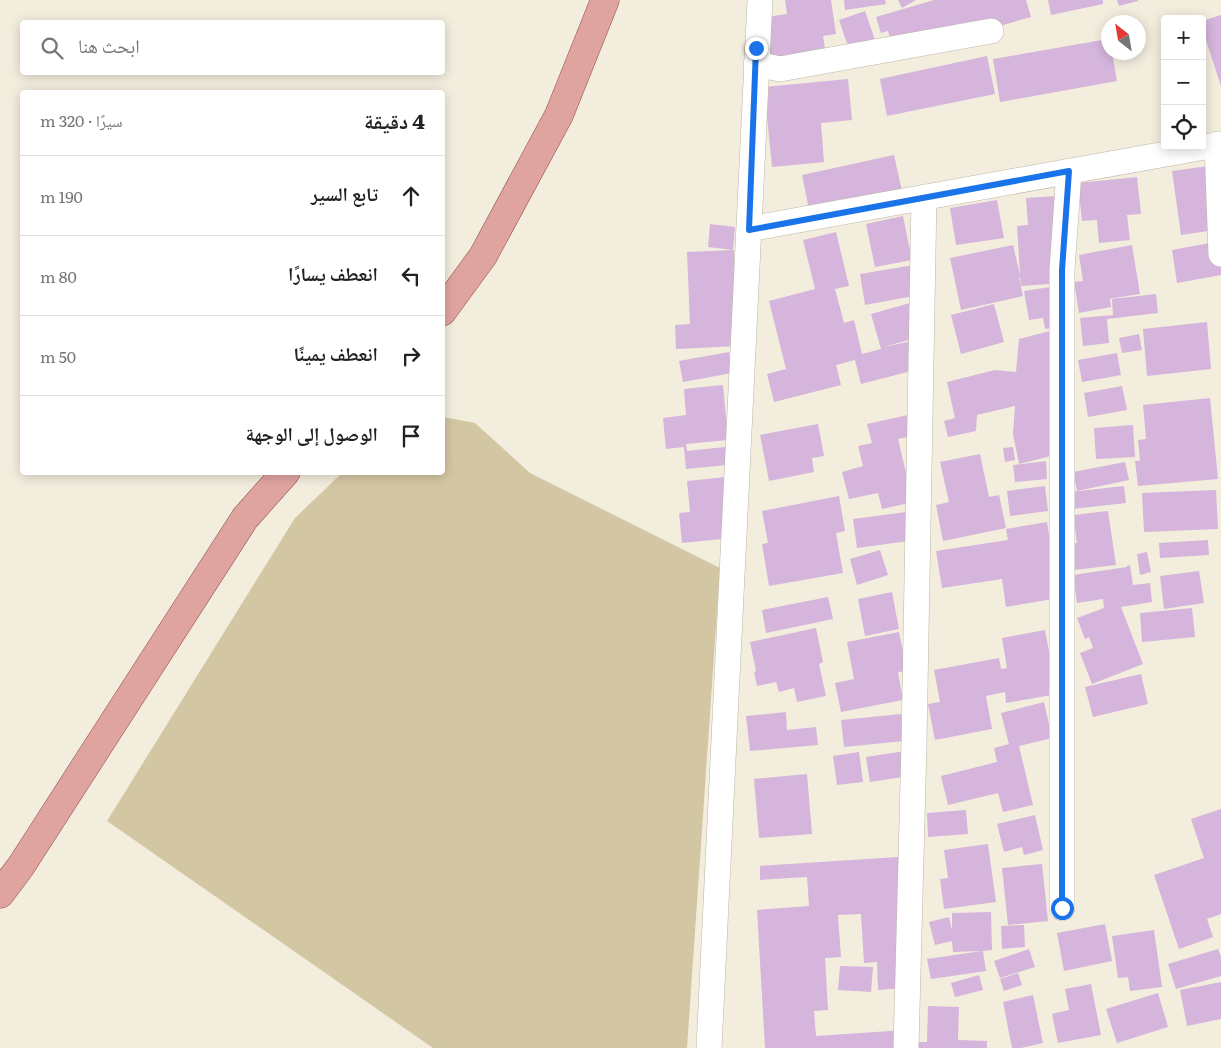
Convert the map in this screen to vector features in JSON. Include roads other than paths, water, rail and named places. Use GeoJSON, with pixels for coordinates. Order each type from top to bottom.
{"type":"FeatureCollection","features":[{"type":"Feature","properties":{"kind":"main road"},"geometry":{"type":"LineString","coordinates":[[445,308],[483,256],[559,115],[605,0]]}},
{"type":"Feature","properties":{"kind":"main road"},"geometry":{"type":"LineString","coordinates":[[0,894],[21,866],[245,518],[283,475]]}},
{"type":"Feature","properties":{"kind":"street"},"geometry":{"type":"LineString","coordinates":[[709,1048],[760,0]]}},
{"type":"Feature","properties":{"kind":"street"},"geometry":{"type":"LineString","coordinates":[[756,64],[780,69],[991,31]]}},
{"type":"Feature","properties":{"kind":"street"},"geometry":{"type":"LineString","coordinates":[[749,230],[1219,144],[1221,254]]}},
{"type":"Feature","properties":{"kind":"street"},"geometry":{"type":"LineString","coordinates":[[1062,908],[1062,270],[1069,171]]}},
{"type":"Feature","properties":{"kind":"street"},"geometry":{"type":"LineString","coordinates":[[906,1048],[914,744],[924,197]]}}]}
